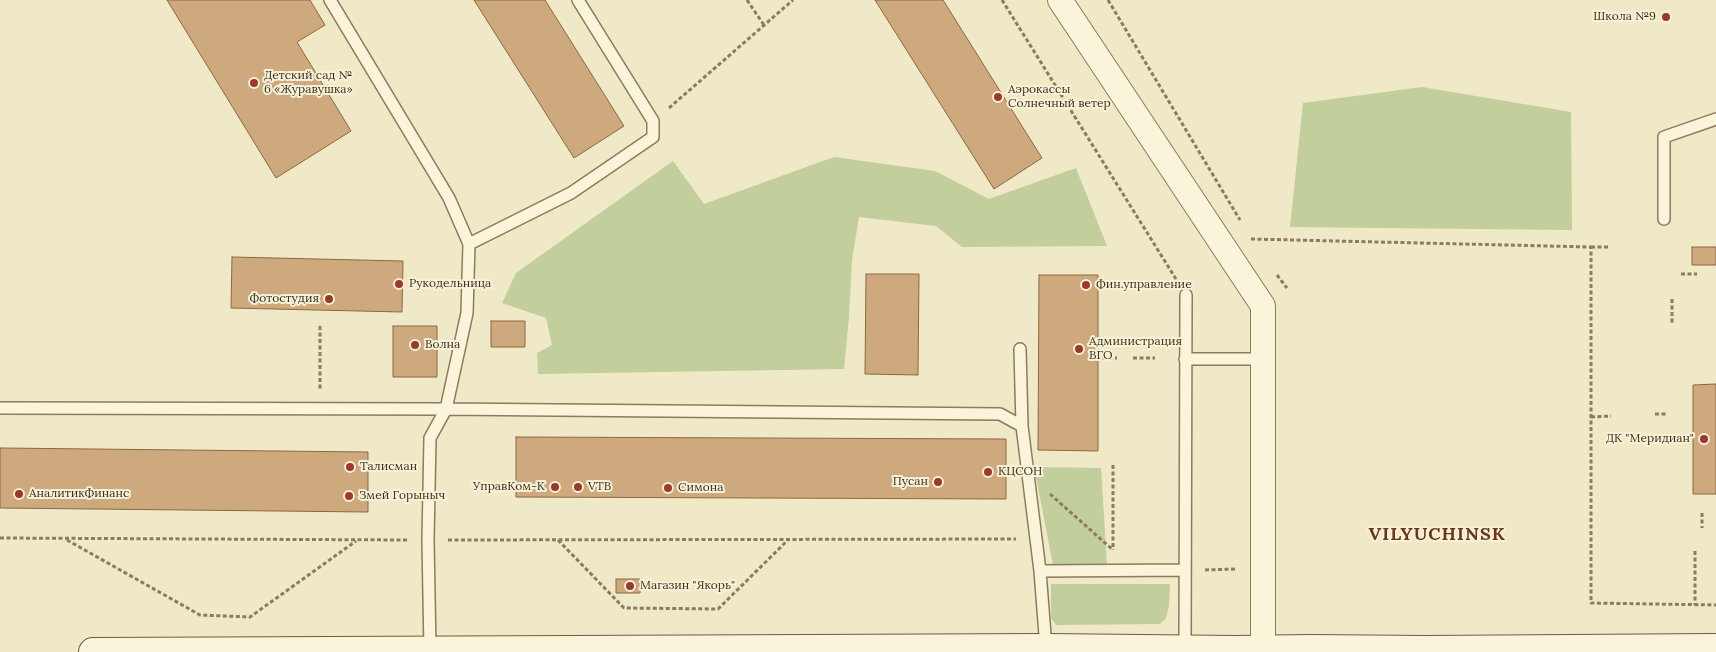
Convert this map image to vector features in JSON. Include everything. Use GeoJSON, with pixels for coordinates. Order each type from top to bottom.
{"type":"FeatureCollection","features":[{"type":"Feature","properties":{"kind":"main road"},"geometry":{"type":"LineString","coordinates":[[93,652],[754,651],[1046,648],[1567,651],[1716,648]]}},
{"type":"Feature","properties":{"kind":"street"},"geometry":{"type":"LineString","coordinates":[[1060,0],[1264,306],[1263,650]]}},
{"type":"Feature","properties":{"kind":"lane"},"geometry":{"type":"LineString","coordinates":[[330,0],[449,198],[469,244],[467,313],[446,409],[430,438],[428,540],[430,651]]}},
{"type":"Feature","properties":{"kind":"lane"},"geometry":{"type":"LineString","coordinates":[[469,244],[572,193],[653,137],[653,121],[578,0]]}},
{"type":"Feature","properties":{"kind":"lane"},"geometry":{"type":"LineString","coordinates":[[1664,219],[1664,137],[1716,119]]}},
{"type":"Feature","properties":{"kind":"lane"},"geometry":{"type":"LineString","coordinates":[[1185,649],[1186,295]]}},
{"type":"Feature","properties":{"kind":"lane"},"geometry":{"type":"LineString","coordinates":[[1020,349],[1022,426],[1034,539],[1040,571],[1046,648]]}},
{"type":"Feature","properties":{"kind":"lane"},"geometry":{"type":"LineString","coordinates":[[1186,359],[1264,359]]}},
{"type":"Feature","properties":{"kind":"lane"},"geometry":{"type":"LineString","coordinates":[[0,408],[320,408],[1000,414],[1022,426]]}},
{"type":"Feature","properties":{"kind":"lane"},"geometry":{"type":"LineString","coordinates":[[1040,571],[1186,570]]}},
{"type":"Feature","properties":{"kind":"path"},"geometry":{"type":"LineString","coordinates":[[747,0],[764,26]]}},
{"type":"Feature","properties":{"kind":"path"},"geometry":{"type":"LineString","coordinates":[[653,121],[793,0]]}},
{"type":"Feature","properties":{"kind":"path"},"geometry":{"type":"LineString","coordinates":[[1002,0],[1186,295]]}},
{"type":"Feature","properties":{"kind":"path"},"geometry":{"type":"LineString","coordinates":[[1108,0],[1241,222]]}},
{"type":"Feature","properties":{"kind":"path"},"geometry":{"type":"LineString","coordinates":[[1256,245],[1251,239],[1610,247]]}},
{"type":"Feature","properties":{"kind":"path"},"geometry":{"type":"LineString","coordinates":[[1591,247],[1591,603],[1716,605]]}},
{"type":"Feature","properties":{"kind":"path"},"geometry":{"type":"LineString","coordinates":[[1274,273],[1287,288]]}},
{"type":"Feature","properties":{"kind":"path"},"geometry":{"type":"LineString","coordinates":[[1681,274],[1697,274]]}},
{"type":"Feature","properties":{"kind":"path"},"geometry":{"type":"LineString","coordinates":[[1672,299],[1672,326]]}},
{"type":"Feature","properties":{"kind":"path"},"geometry":{"type":"LineString","coordinates":[[320,326],[320,408]]}},
{"type":"Feature","properties":{"kind":"path"},"geometry":{"type":"LineString","coordinates":[[1102,358],[1117,358]]}},
{"type":"Feature","properties":{"kind":"path"},"geometry":{"type":"LineString","coordinates":[[1134,358],[1155,358]]}},
{"type":"Feature","properties":{"kind":"path"},"geometry":{"type":"LineString","coordinates":[[1655,414],[1666,414]]}},
{"type":"Feature","properties":{"kind":"path"},"geometry":{"type":"LineString","coordinates":[[1591,417],[1611,416]]}},
{"type":"Feature","properties":{"kind":"path"},"geometry":{"type":"LineString","coordinates":[[1113,465],[1114,571]]}},
{"type":"Feature","properties":{"kind":"path"},"geometry":{"type":"LineString","coordinates":[[1027,473],[1114,550]]}},
{"type":"Feature","properties":{"kind":"path"},"geometry":{"type":"LineString","coordinates":[[1702,513],[1702,528]]}},
{"type":"Feature","properties":{"kind":"path"},"geometry":{"type":"LineString","coordinates":[[0,538],[357,540],[1034,539]]}},
{"type":"Feature","properties":{"kind":"path"},"geometry":{"type":"LineString","coordinates":[[558,540],[624,608],[718,610],[789,538]]}},
{"type":"Feature","properties":{"kind":"path"},"geometry":{"type":"LineString","coordinates":[[66,539],[200,615],[250,617],[357,540]]}},
{"type":"Feature","properties":{"kind":"path"},"geometry":{"type":"LineString","coordinates":[[1694,551],[1696,605]]}},
{"type":"Feature","properties":{"kind":"path"},"geometry":{"type":"LineString","coordinates":[[1186,570],[1262,569]]}},
{"type":"Feature","properties":{"kind":"green space"},"geometry":{"type":"Polygon","coordinates":[[[1422,87],[1571,112],[1572,230],[1290,227],[1303,103],[1422,87]]]}},
{"type":"Feature","properties":{"kind":"green space"},"geometry":{"type":"Polygon","coordinates":[[[834,157],[935,171],[989,199],[1076,168],[1107,246],[962,247],[936,226],[859,217],[852,260],[844,369],[538,374],[537,353],[552,345],[546,318],[502,303],[516,273],[673,161],[704,204],[834,157]]]}},
{"type":"Feature","properties":{"kind":"green space"},"geometry":{"type":"Polygon","coordinates":[[[1034,467],[1101,468],[1107,565],[1053,565],[1034,467]]]}},
{"type":"Feature","properties":{"kind":"green space"},"geometry":{"type":"Polygon","coordinates":[[[1051,584],[1170,584],[1169,606],[1166,618],[1160,624],[1056,625],[1051,618],[1051,584]]]}},
{"type":"Feature","properties":{"kind":"building"},"geometry":{"type":"Polygon","coordinates":[[[167,0],[310,0],[325,25],[297,42],[351,131],[276,178],[167,0]]]}},
{"type":"Feature","properties":{"kind":"building"},"geometry":{"type":"Polygon","coordinates":[[[474,0],[545,0],[624,126],[574,158],[474,0]]]}},
{"type":"Feature","properties":{"kind":"building"},"geometry":{"type":"Polygon","coordinates":[[[875,0],[943,0],[1042,158],[994,189],[875,0]]]}},
{"type":"Feature","properties":{"kind":"building"},"geometry":{"type":"Polygon","coordinates":[[[1692,247],[1716,247],[1716,265],[1692,265],[1692,247]]]}},
{"type":"Feature","properties":{"kind":"building"},"geometry":{"type":"Polygon","coordinates":[[[232,257],[403,261],[402,312],[231,308],[232,257]]]}},
{"type":"Feature","properties":{"kind":"building"},"geometry":{"type":"Polygon","coordinates":[[[866,274],[919,274],[918,375],[865,374],[866,274]]]}},
{"type":"Feature","properties":{"kind":"building"},"geometry":{"type":"Polygon","coordinates":[[[1039,275],[1098,275],[1098,451],[1038,450],[1039,275]]]}},
{"type":"Feature","properties":{"kind":"building"},"geometry":{"type":"Polygon","coordinates":[[[491,321],[525,321],[525,347],[491,347],[491,321]]]}},
{"type":"Feature","properties":{"kind":"building","name":"Волна"},"geometry":{"type":"Polygon","coordinates":[[[393,326],[437,326],[437,377],[393,377],[393,326]]]}},
{"type":"Feature","properties":{"kind":"building","name":"ДК \"Меридиан\""},"geometry":{"type":"Polygon","coordinates":[[[1716,384],[1716,494],[1693,494],[1693,385],[1716,384]]]}},
{"type":"Feature","properties":{"kind":"building"},"geometry":{"type":"Polygon","coordinates":[[[516,437],[1006,439],[1006,499],[516,497],[516,437]]]}},
{"type":"Feature","properties":{"kind":"building"},"geometry":{"type":"Polygon","coordinates":[[[0,448],[368,452],[368,512],[0,508],[0,448]]]}},
{"type":"Feature","properties":{"kind":"building"},"geometry":{"type":"Polygon","coordinates":[[[616,579],[640,579],[640,593],[616,593],[616,579]]]}},
{"type":"Feature","properties":{"kind":"place","name":"Школа №9"},"geometry":{"type":"Point","coordinates":[1666,17]}},
{"type":"Feature","properties":{"kind":"place","name":"Детский сад № 6 «Журавушка»"},"geometry":{"type":"Point","coordinates":[254,83]}},
{"type":"Feature","properties":{"kind":"place","name":"Аэрокассы Солнечный ветер"},"geometry":{"type":"Point","coordinates":[998,97]}},
{"type":"Feature","properties":{"kind":"place","name":"Рукодельница"},"geometry":{"type":"Point","coordinates":[399,284]}},
{"type":"Feature","properties":{"kind":"place","name":"Фин.управление"},"geometry":{"type":"Point","coordinates":[1086,285]}},
{"type":"Feature","properties":{"kind":"place","name":"Фотостудия"},"geometry":{"type":"Point","coordinates":[329,299]}},
{"type":"Feature","properties":{"kind":"place","name":"Волна"},"geometry":{"type":"Point","coordinates":[415,345]}},
{"type":"Feature","properties":{"kind":"place","name":"Администрация ВГО"},"geometry":{"type":"Point","coordinates":[1079,349]}},
{"type":"Feature","properties":{"kind":"place","name":"ДК \"Меридиан\""},"geometry":{"type":"Point","coordinates":[1704,439]}},
{"type":"Feature","properties":{"kind":"place","name":"Талисман"},"geometry":{"type":"Point","coordinates":[350,467]}},
{"type":"Feature","properties":{"kind":"place","name":"КЦСОН"},"geometry":{"type":"Point","coordinates":[988,472]}},
{"type":"Feature","properties":{"kind":"place","name":"Пусан"},"geometry":{"type":"Point","coordinates":[938,482]}},
{"type":"Feature","properties":{"kind":"place","name":"УправКом-К"},"geometry":{"type":"Point","coordinates":[555,487]}},
{"type":"Feature","properties":{"kind":"place","name":"VTB"},"geometry":{"type":"Point","coordinates":[578,487]}},
{"type":"Feature","properties":{"kind":"place","name":"Симона"},"geometry":{"type":"Point","coordinates":[668,488]}},
{"type":"Feature","properties":{"kind":"place","name":"АналитикФинанс"},"geometry":{"type":"Point","coordinates":[19,494]}},
{"type":"Feature","properties":{"kind":"place","name":"Змей Горыныч"},"geometry":{"type":"Point","coordinates":[349,496]}},
{"type":"Feature","properties":{"kind":"place","name":"Магазин \"Якорь\""},"geometry":{"type":"Point","coordinates":[630,586]}},
{"type":"Feature","properties":{"kind":"district","name":"VILYUCHINSK"},"geometry":{"type":"Point","coordinates":[1437,535]}}]}
